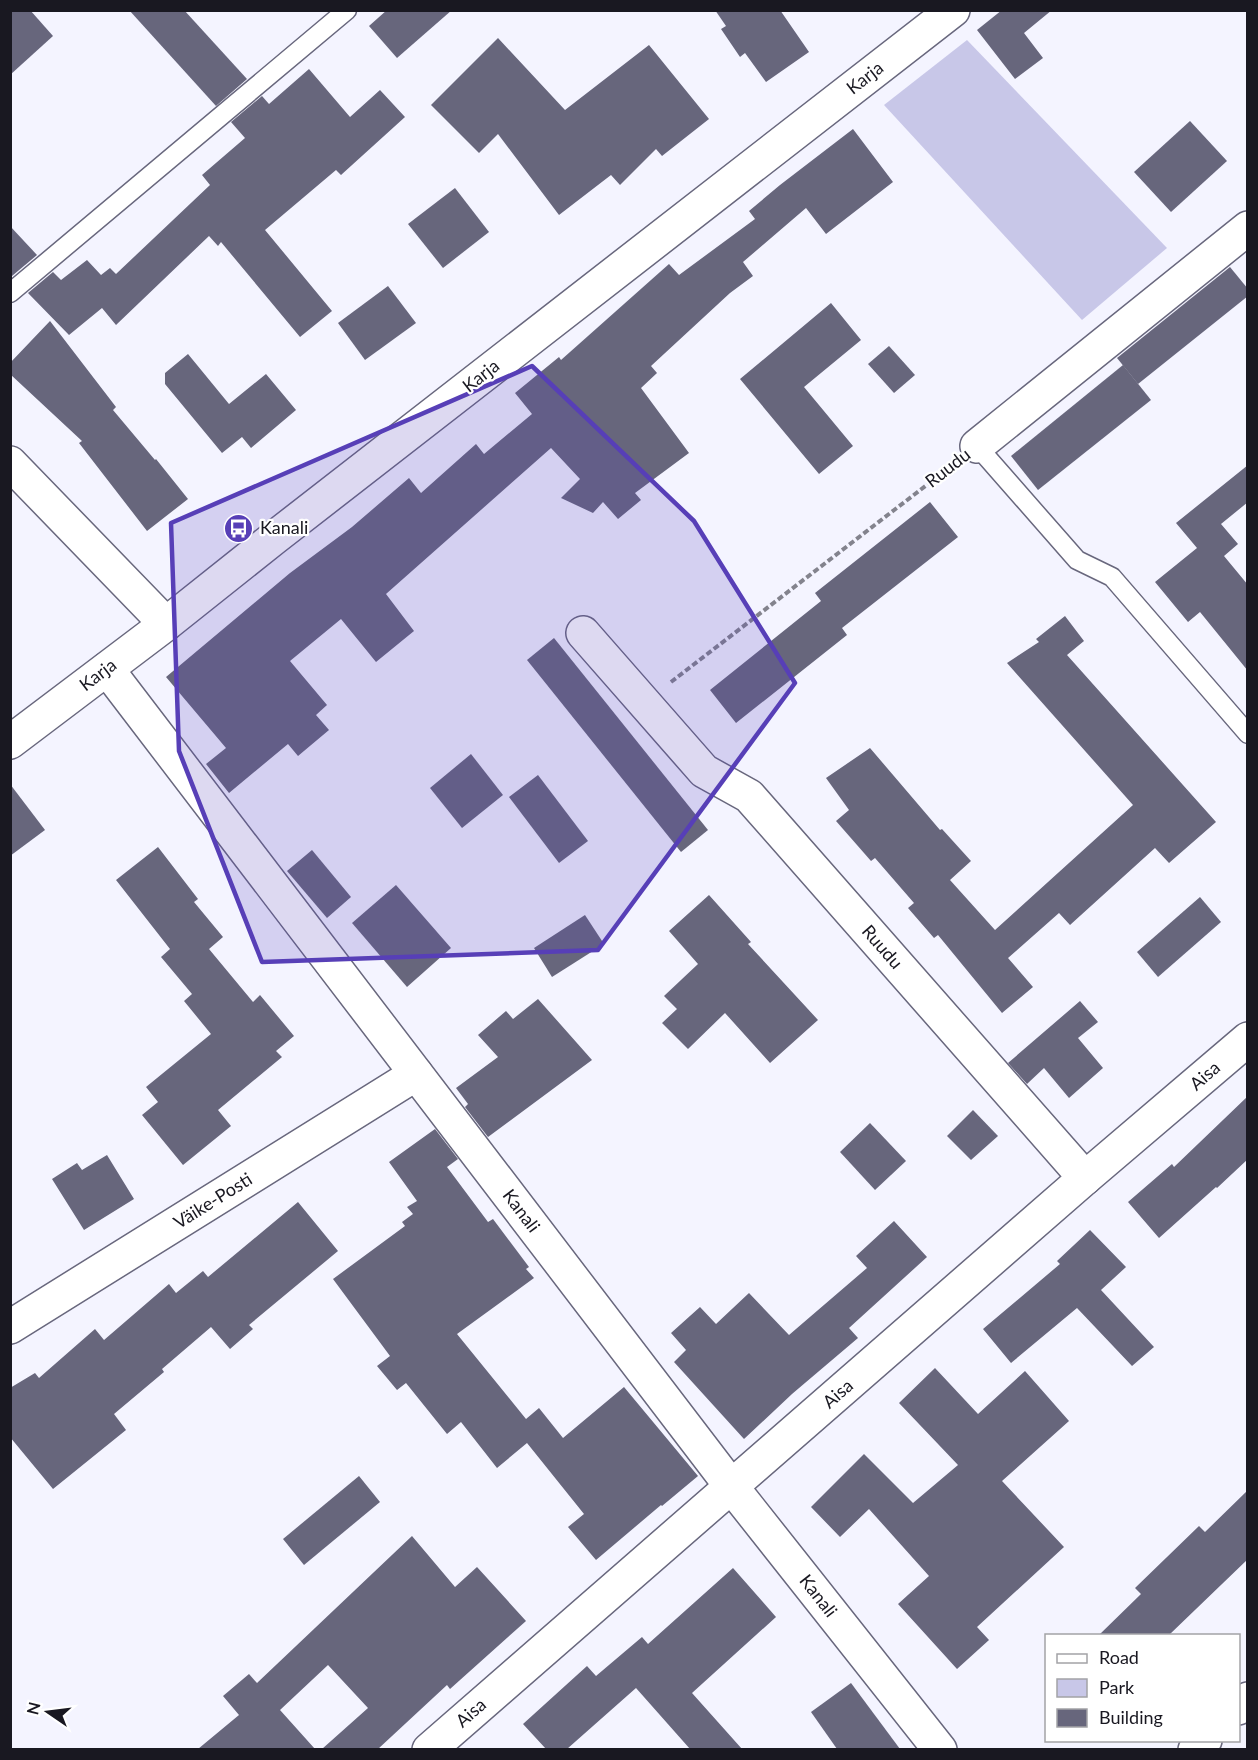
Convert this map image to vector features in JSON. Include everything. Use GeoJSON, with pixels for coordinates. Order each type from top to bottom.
{"type":"FeatureCollection","features":[{"type":"Feature","properties":{"kind":"street","name":"Karja"},"geometry":{"type":"LineString","coordinates":[[10,742],[165,624],[953,10]]}},
{"type":"Feature","properties":{"kind":"street","name":"Ruudu"},"geometry":{"type":"LineString","coordinates":[[977,446],[1248,228]]}},
{"type":"Feature","properties":{"kind":"street"},"geometry":{"type":"LineString","coordinates":[[10,463],[165,624]]}},
{"type":"Feature","properties":{"kind":"street","name":"Ruudu"},"geometry":{"type":"LineString","coordinates":[[583,633],[704,771],[749,796],[1085,1178]]}},
{"type":"Feature","properties":{"kind":"street","name":"Kanali"},"geometry":{"type":"LineString","coordinates":[[107,669],[731,1486],[940,1749]]}},
{"type":"Feature","properties":{"kind":"street","name":"Aisa"},"geometry":{"type":"LineString","coordinates":[[429,1749],[1248,1039]]}},
{"type":"Feature","properties":{"kind":"street","name":"Väike-Posti"},"geometry":{"type":"LineString","coordinates":[[10,1327],[416,1074]]}},
{"type":"Feature","properties":{"kind":"lane"},"geometry":{"type":"LineString","coordinates":[[10,292],[347,10]]}},
{"type":"Feature","properties":{"kind":"lane"},"geometry":{"type":"LineString","coordinates":[[977,446],[1077,560],[1112,577],[1248,734]]}},
{"type":"Feature","properties":{"kind":"path","name":"Ruudu"},"geometry":{"type":"LineString","coordinates":[[644,703],[977,446]]}},
{"type":"Feature","properties":{"kind":"highlighted area"},"geometry":{"type":"Polygon","coordinates":[[[532,366],[694,521],[795,683],[598,950],[262,962],[179,751],[171,523],[532,366]]]}},
{"type":"Feature","properties":{"kind":"green space"},"geometry":{"type":"Polygon","coordinates":[[[967,40],[1167,248],[1082,320],[884,105],[967,40]]]}},
{"type":"Feature","properties":{"kind":"building"},"geometry":{"type":"Polygon","coordinates":[[[10,10],[30,10],[53,36],[10,75],[10,10]]]}},
{"type":"Feature","properties":{"kind":"building"},"geometry":{"type":"Polygon","coordinates":[[[129,10],[184,10],[247,79],[216,106],[129,10]]]}},
{"type":"Feature","properties":{"kind":"building"},"geometry":{"type":"Polygon","coordinates":[[[387,10],[452,10],[397,58],[369,26],[387,10]]]}},
{"type":"Feature","properties":{"kind":"building"},"geometry":{"type":"Polygon","coordinates":[[[715,10],[780,10],[809,52],[766,82],[745,53],[740,57],[721,29],[726,26],[715,10]]]}},
{"type":"Feature","properties":{"kind":"building"},"geometry":{"type":"Polygon","coordinates":[[[1002,10],[1052,10],[1024,33],[1043,58],[1015,79],[977,30],[1002,10]]]}},
{"type":"Feature","properties":{"kind":"building"},"geometry":{"type":"Polygon","coordinates":[[[498,38],[565,110],[649,45],[709,119],[662,156],[656,149],[620,185],[611,175],[559,215],[498,134],[479,153],[431,105],[498,38]]]}},
{"type":"Feature","properties":{"kind":"building"},"geometry":{"type":"Polygon","coordinates":[[[309,69],[350,117],[380,90],[405,117],[341,175],[336,170],[265,230],[332,311],[300,337],[221,242],[218,246],[209,236],[116,325],[102,308],[69,335],[28,293],[53,272],[61,280],[87,260],[101,275],[110,268],[116,274],[210,185],[202,175],[245,138],[231,122],[262,96],[269,104],[309,69]]]}},
{"type":"Feature","properties":{"kind":"building"},"geometry":{"type":"Polygon","coordinates":[[[1190,121],[1227,161],[1171,212],[1134,172],[1190,121]]]}},
{"type":"Feature","properties":{"kind":"building"},"geometry":{"type":"Polygon","coordinates":[[[853,129],[893,182],[826,234],[806,208],[743,262],[753,276],[730,293],[651,366],[657,373],[641,388],[689,453],[635,493],[641,500],[618,519],[603,502],[593,513],[561,498],[580,479],[551,448],[386,594],[414,631],[376,662],[341,619],[290,661],[327,705],[316,715],[329,730],[298,756],[288,744],[229,793],[206,764],[226,748],[166,677],[290,573],[352,527],[409,478],[421,493],[476,444],[484,454],[532,414],[515,393],[559,357],[561,360],[669,264],[679,275],[755,219],[749,211],[853,129]]]}},
{"type":"Feature","properties":{"kind":"building"},"geometry":{"type":"Polygon","coordinates":[[[455,188],[489,232],[443,268],[408,224],[455,188]]]}},
{"type":"Feature","properties":{"kind":"building"},"geometry":{"type":"Polygon","coordinates":[[[10,226],[37,255],[12,276],[10,275],[10,226]]]}},
{"type":"Feature","properties":{"kind":"building"},"geometry":{"type":"Polygon","coordinates":[[[1230,267],[1248,289],[1248,296],[1138,384],[1117,358],[1230,267]]]}},
{"type":"Feature","properties":{"kind":"building"},"geometry":{"type":"Polygon","coordinates":[[[388,286],[416,323],[365,360],[338,323],[388,286]]]}},
{"type":"Feature","properties":{"kind":"building"},"geometry":{"type":"Polygon","coordinates":[[[831,303],[861,340],[804,387],[853,446],[819,474],[740,379],[831,303]]]}},
{"type":"Feature","properties":{"kind":"building"},"geometry":{"type":"Polygon","coordinates":[[[50,321],[116,407],[113,410],[188,499],[147,531],[79,443],[82,441],[10,374],[10,363],[50,321]]]}},
{"type":"Feature","properties":{"kind":"building"},"geometry":{"type":"Polygon","coordinates":[[[889,346],[915,375],[894,393],[868,364],[889,346]]]}},
{"type":"Feature","properties":{"kind":"building"},"geometry":{"type":"Polygon","coordinates":[[[188,354],[229,404],[266,374],[296,410],[251,448],[242,437],[222,453],[165,384],[165,373],[188,354]]]}},
{"type":"Feature","properties":{"kind":"building"},"geometry":{"type":"Polygon","coordinates":[[[1123,365],[1151,400],[1038,490],[1011,456],[1123,365]]]}},
{"type":"Feature","properties":{"kind":"building"},"geometry":{"type":"Polygon","coordinates":[[[1248,465],[1248,502],[1221,524],[1238,544],[1224,556],[1248,585],[1248,671],[1200,612],[1188,622],[1155,582],[1197,548],[1176,523],[1248,465]]]}},
{"type":"Feature","properties":{"kind":"building"},"geometry":{"type":"Polygon","coordinates":[[[930,502],[958,537],[842,628],[847,635],[736,723],[710,690],[821,601],[815,593],[930,502]]]}},
{"type":"Feature","properties":{"kind":"building"},"geometry":{"type":"Polygon","coordinates":[[[1065,616],[1084,641],[1067,655],[1216,822],[1169,863],[1155,848],[1070,925],[1059,913],[1008,958],[1033,987],[1002,1013],[938,935],[934,938],[908,908],[914,903],[875,858],[871,861],[836,821],[849,810],[826,778],[870,748],[940,830],[942,829],[971,861],[950,880],[995,930],[1133,805],[1007,663],[1039,642],[1036,639],[1065,616]]]}},
{"type":"Feature","properties":{"kind":"building"},"geometry":{"type":"Polygon","coordinates":[[[554,638],[708,830],[681,852],[527,660],[554,638]]]}},
{"type":"Feature","properties":{"kind":"building"},"geometry":{"type":"Polygon","coordinates":[[[471,754],[503,795],[462,828],[430,788],[471,754]]]}},
{"type":"Feature","properties":{"kind":"building"},"geometry":{"type":"Polygon","coordinates":[[[538,775],[588,841],[559,863],[509,797],[538,775]]]}},
{"type":"Feature","properties":{"kind":"building"},"geometry":{"type":"Polygon","coordinates":[[[10,784],[45,830],[10,856],[10,784]]]}},
{"type":"Feature","properties":{"kind":"building"},"geometry":{"type":"Polygon","coordinates":[[[158,847],[198,899],[194,902],[223,937],[209,949],[253,1002],[260,995],[294,1036],[276,1051],[282,1057],[218,1110],[231,1126],[183,1165],[142,1115],[158,1102],[146,1087],[211,1034],[184,1001],[192,994],[161,957],[170,949],[116,880],[158,847]]]}},
{"type":"Feature","properties":{"kind":"building"},"geometry":{"type":"Polygon","coordinates":[[[312,850],[351,897],[327,918],[287,871],[312,850]]]}},
{"type":"Feature","properties":{"kind":"building"},"geometry":{"type":"Polygon","coordinates":[[[396,885],[451,948],[407,987],[352,923],[396,885]]]}},
{"type":"Feature","properties":{"kind":"building"},"geometry":{"type":"Polygon","coordinates":[[[709,895],[751,942],[748,944],[818,1020],[770,1063],[725,1013],[688,1049],[662,1023],[677,1009],[664,996],[698,964],[669,931],[709,895]]]}},
{"type":"Feature","properties":{"kind":"building"},"geometry":{"type":"Polygon","coordinates":[[[1200,897],[1221,922],[1158,977],[1137,952],[1200,897]]]}},
{"type":"Feature","properties":{"kind":"building"},"geometry":{"type":"Polygon","coordinates":[[[585,915],[604,944],[552,977],[534,948],[585,915]]]}},
{"type":"Feature","properties":{"kind":"building"},"geometry":{"type":"Polygon","coordinates":[[[538,999],[592,1060],[488,1137],[465,1107],[468,1104],[456,1088],[498,1057],[478,1035],[506,1011],[513,1019],[538,999]]]}},
{"type":"Feature","properties":{"kind":"building"},"geometry":{"type":"Polygon","coordinates":[[[1080,1001],[1098,1022],[1078,1038],[1103,1068],[1069,1098],[1044,1068],[1027,1084],[1008,1063],[1080,1001]]]}},
{"type":"Feature","properties":{"kind":"building"},"geometry":{"type":"Polygon","coordinates":[[[1248,1096],[1248,1159],[1159,1238],[1128,1202],[1172,1164],[1174,1167],[1248,1096]]]}},
{"type":"Feature","properties":{"kind":"building"},"geometry":{"type":"Polygon","coordinates":[[[973,1110],[998,1136],[971,1160],[947,1136],[973,1110]]]}},
{"type":"Feature","properties":{"kind":"building"},"geometry":{"type":"Polygon","coordinates":[[[870,1123],[906,1161],[875,1190],[840,1152],[870,1123]]]}},
{"type":"Feature","properties":{"kind":"building"},"geometry":{"type":"Polygon","coordinates":[[[435,1129],[458,1159],[447,1167],[488,1222],[493,1219],[529,1267],[526,1269],[534,1278],[457,1334],[526,1419],[539,1408],[563,1438],[624,1387],[698,1476],[596,1560],[568,1527],[584,1514],[527,1443],[497,1468],[461,1422],[447,1434],[406,1383],[397,1390],[377,1366],[390,1356],[333,1279],[405,1226],[402,1222],[413,1214],[407,1207],[417,1201],[389,1162],[435,1129]]]}},
{"type":"Feature","properties":{"kind":"building"},"geometry":{"type":"Polygon","coordinates":[[[107,1155],[134,1199],[84,1230],[52,1179],[77,1163],[82,1170],[107,1155]]]}},
{"type":"Feature","properties":{"kind":"building"},"geometry":{"type":"Polygon","coordinates":[[[298,1202],[338,1251],[249,1325],[253,1329],[230,1349],[211,1327],[162,1369],[164,1372],[114,1414],[126,1430],[53,1489],[10,1437],[10,1388],[35,1373],[39,1378],[95,1329],[104,1340],[169,1284],[176,1293],[203,1271],[208,1277],[298,1202]]]}},
{"type":"Feature","properties":{"kind":"building"},"geometry":{"type":"Polygon","coordinates":[[[894,1221],[927,1257],[849,1328],[858,1338],[792,1394],[744,1439],[674,1362],[686,1350],[671,1333],[700,1307],[716,1324],[749,1293],[789,1335],[867,1268],[856,1256],[894,1221]]]}},
{"type":"Feature","properties":{"kind":"building"},"geometry":{"type":"Polygon","coordinates":[[[1090,1230],[1126,1267],[1101,1290],[1154,1347],[1132,1366],[1077,1308],[1011,1363],[983,1329],[1060,1264],[1057,1261],[1090,1230]]]}},
{"type":"Feature","properties":{"kind":"building"},"geometry":{"type":"Polygon","coordinates":[[[935,1368],[978,1414],[1025,1371],[1069,1421],[1002,1481],[1064,1547],[977,1627],[989,1640],[957,1669],[898,1604],[929,1576],[869,1509],[840,1537],[811,1507],[864,1454],[913,1503],[958,1465],[899,1403],[935,1368]]]}},
{"type":"Feature","properties":{"kind":"building"},"geometry":{"type":"Polygon","coordinates":[[[359,1476],[380,1502],[304,1565],[283,1539],[359,1476]]]}},
{"type":"Feature","properties":{"kind":"building"},"geometry":{"type":"Polygon","coordinates":[[[1248,1490],[1248,1559],[1170,1634],[1100,1634],[1141,1594],[1135,1588],[1199,1526],[1205,1532],[1248,1490]]]}},
{"type":"Feature","properties":{"kind":"building"},"geometry":{"type":"Polygon","coordinates":[[[412,1536],[455,1587],[477,1567],[526,1621],[450,1689],[447,1685],[378,1749],[322,1749],[368,1708],[328,1665],[280,1710],[315,1749],[198,1749],[239,1715],[223,1696],[249,1674],[257,1683],[412,1536]]]}},
{"type":"Feature","properties":{"kind":"building"},"geometry":{"type":"Polygon","coordinates":[[[733,1568],[776,1617],[692,1693],[742,1749],[690,1749],[636,1688],[567,1749],[546,1749],[523,1724],[587,1666],[596,1676],[642,1637],[648,1644],[733,1568]]]}},
{"type":"Feature","properties":{"kind":"building"},"geometry":{"type":"Polygon","coordinates":[[[851,1683],[900,1749],[837,1749],[811,1712],[851,1683]]]}},
{"type":"Feature","properties":{"kind":"place","name":"Kanali"},"geometry":{"type":"Point","coordinates":[239,528]}}]}
